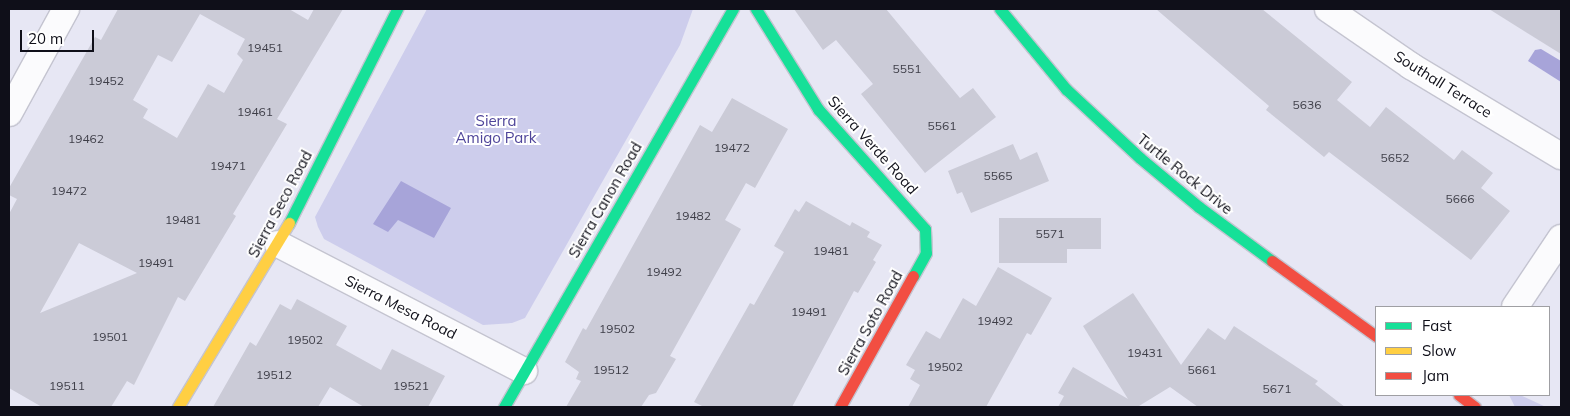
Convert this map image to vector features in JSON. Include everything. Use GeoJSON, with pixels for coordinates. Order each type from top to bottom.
{"type":"FeatureCollection","features":[{"type":"Feature","properties":{"kind":"street"},"geometry":{"type":"LineString","coordinates":[[9,114],[66,9]]}},
{"type":"Feature","properties":{"kind":"street","name":"Sierra Seco Road"},"geometry":{"type":"LineString","coordinates":[[178,407],[278,244],[397,9]]}},
{"type":"Feature","properties":{"kind":"street","name":"Sierra Canon Road"},"geometry":{"type":"LineString","coordinates":[[504,407],[733,9]]}},
{"type":"Feature","properties":{"kind":"street","name":"Sierra Verde Road"},"geometry":{"type":"LineString","coordinates":[[756,9],[818,109],[925,229],[926,253]]}},
{"type":"Feature","properties":{"kind":"street","name":"Turtle Rock Drive"},"geometry":{"type":"LineString","coordinates":[[1000,9],[1066,89],[1140,158],[1199,207],[1375,335]]}},
{"type":"Feature","properties":{"kind":"street","name":"Southall Terrace"},"geometry":{"type":"LineString","coordinates":[[1328,9],[1411,66],[1561,156]]}},
{"type":"Feature","properties":{"kind":"street"},"geometry":{"type":"LineString","coordinates":[[1516,306],[1561,238]]}},
{"type":"Feature","properties":{"kind":"street","name":"Sierra Mesa Road"},"geometry":{"type":"LineString","coordinates":[[278,244],[524,371]]}},
{"type":"Feature","properties":{"kind":"street","name":"Sierra Soto Road"},"geometry":{"type":"LineString","coordinates":[[840,407],[926,253]]}},
{"type":"Feature","properties":{"kind":"street"},"geometry":{"type":"LineString","coordinates":[[1460,396],[1476,407]]}},
{"type":"Feature","properties":{"kind":"green space","name":"Sierra Amigo Park"},"geometry":{"type":"Polygon","coordinates":[[[427,9],[693,9],[680,45],[525,318],[512,323],[483,325],[324,239],[315,217],[427,9]]]}},
{"type":"Feature","properties":{"kind":"green space"},"geometry":{"type":"Polygon","coordinates":[[[1510,396],[1522,396],[1546,407],[1515,407],[1510,396]]]}},
{"type":"Feature","properties":{"kind":"water"},"geometry":{"type":"Polygon","coordinates":[[[1541,49],[1561,61],[1561,82],[1528,61],[1535,50],[1541,49]]]}},
{"type":"Feature","properties":{"kind":"water"},"geometry":{"type":"Polygon","coordinates":[[[401,181],[451,208],[434,238],[398,220],[388,232],[373,224],[401,181]]]}},
{"type":"Feature","properties":{"kind":"building"},"geometry":{"type":"Polygon","coordinates":[[[118,9],[289,9],[308,20],[314,9],[343,9],[277,119],[287,124],[233,214],[236,216],[185,301],[178,297],[134,385],[127,381],[111,407],[42,407],[9,388],[9,214],[17,199],[9,195],[9,188],[95,37],[101,40],[118,9]],[[200,14],[172,62],[158,55],[133,100],[148,109],[143,118],[177,138],[208,84],[224,93],[243,60],[237,54],[245,39],[200,14]],[[79,243],[40,313],[137,273],[79,243]]]}},
{"type":"Feature","properties":{"kind":"building"},"geometry":{"type":"Polygon","coordinates":[[[794,9],[886,9],[960,98],[973,88],[996,117],[925,173],[861,94],[873,84],[836,40],[823,50],[794,9]]]}},
{"type":"Feature","properties":{"kind":"building"},"geometry":{"type":"Polygon","coordinates":[[[1156,9],[1262,9],[1352,82],[1337,100],[1370,127],[1386,107],[1454,160],[1462,150],[1493,173],[1481,188],[1510,211],[1471,260],[1329,152],[1324,157],[1266,110],[1269,106],[1156,9]]]}},
{"type":"Feature","properties":{"kind":"building"},"geometry":{"type":"Polygon","coordinates":[[[1489,9],[1561,9],[1561,54],[1489,9]]]}},
{"type":"Feature","properties":{"kind":"building"},"geometry":{"type":"Polygon","coordinates":[[[732,98],[788,129],[755,188],[746,183],[725,220],[741,229],[670,356],[676,359],[656,393],[649,395],[641,407],[566,407],[581,381],[576,379],[579,372],[565,362],[583,328],[586,330],[700,125],[712,132],[732,98]]]}},
{"type":"Feature","properties":{"kind":"building"},"geometry":{"type":"Polygon","coordinates":[[[1013,144],[1020,160],[1037,152],[1049,181],[971,213],[962,192],[957,194],[948,171],[1013,144]]]}},
{"type":"Feature","properties":{"kind":"building"},"geometry":{"type":"Polygon","coordinates":[[[806,201],[850,226],[852,222],[870,232],[867,237],[882,245],[873,260],[876,262],[858,293],[854,291],[792,407],[704,407],[694,402],[750,303],[754,305],[784,252],[774,246],[795,209],[799,212],[806,201]]]}},
{"type":"Feature","properties":{"kind":"building"},"geometry":{"type":"Polygon","coordinates":[[[999,218],[1101,218],[1101,249],[1067,249],[1067,263],[999,263],[999,218]]]}},
{"type":"Feature","properties":{"kind":"building"},"geometry":{"type":"Polygon","coordinates":[[[998,267],[1052,298],[1031,335],[1027,333],[986,407],[908,407],[920,385],[910,379],[915,370],[906,365],[926,331],[940,339],[963,298],[976,306],[998,267]]]}},
{"type":"Feature","properties":{"kind":"building"},"geometry":{"type":"Polygon","coordinates":[[[1133,293],[1181,365],[1208,328],[1225,340],[1234,326],[1318,381],[1315,384],[1345,407],[1198,407],[1170,387],[1139,406],[1142,407],[1058,407],[1064,396],[1058,393],[1073,367],[1128,399],[1083,326],[1133,293]]]}},
{"type":"Feature","properties":{"kind":"building"},"geometry":{"type":"Polygon","coordinates":[[[297,299],[347,326],[336,345],[381,370],[392,349],[445,376],[428,407],[364,407],[330,387],[318,407],[213,407],[250,342],[256,346],[280,304],[291,310],[297,299]]]}},
{"type":"Feature","properties":{"kind":"traffic: fast"},"geometry":{"type":"LineString","coordinates":[[289,223],[397,9]]}},
{"type":"Feature","properties":{"kind":"traffic: fast"},"geometry":{"type":"LineString","coordinates":[[504,407],[733,9]]}},
{"type":"Feature","properties":{"kind":"traffic: fast"},"geometry":{"type":"LineString","coordinates":[[756,9],[818,109],[925,229],[926,253],[913,276]]}},
{"type":"Feature","properties":{"kind":"traffic: fast"},"geometry":{"type":"LineString","coordinates":[[1000,9],[1066,89],[1140,158],[1199,207],[1272,261]]}},
{"type":"Feature","properties":{"kind":"traffic: slow"},"geometry":{"type":"LineString","coordinates":[[178,407],[289,223]]}},
{"type":"Feature","properties":{"kind":"traffic: jam"},"geometry":{"type":"LineString","coordinates":[[1272,261],[1375,335]]}},
{"type":"Feature","properties":{"kind":"traffic: jam"},"geometry":{"type":"LineString","coordinates":[[840,407],[913,276]]}},
{"type":"Feature","properties":{"kind":"traffic: jam"},"geometry":{"type":"LineString","coordinates":[[1460,396],[1475,407]]}}]}
